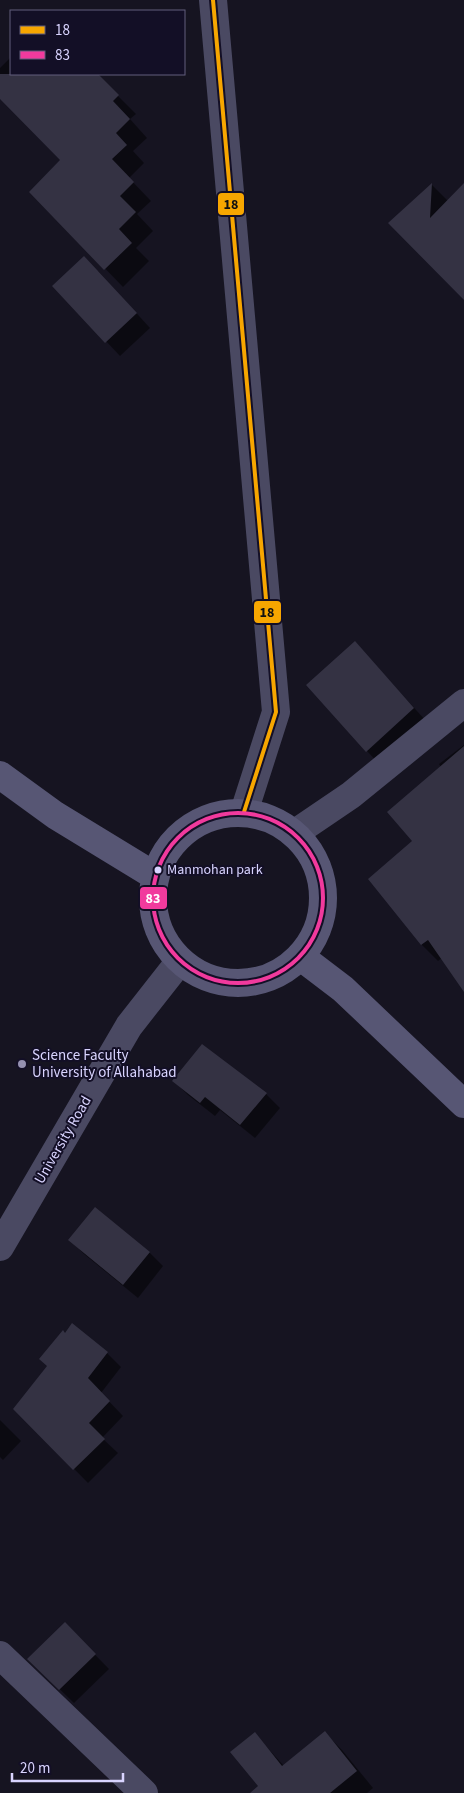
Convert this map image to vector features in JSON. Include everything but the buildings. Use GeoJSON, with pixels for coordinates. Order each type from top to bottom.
{"type":"FeatureCollection","features":[{"type":"Feature","properties":{"kind":"main road"},"geometry":{"type":"LineString","coordinates":[[0,775],[55,815],[155,876]]}},
{"type":"Feature","properties":{"kind":"main road"},"geometry":{"type":"LineString","coordinates":[[244,812],[272,818],[295,833],[316,861],[324,894],[319,928],[300,957],[274,976],[242,984],[208,979],[180,961],[156,922],[155,876],[167,849],[188,828],[215,815],[244,812]]}},
{"type":"Feature","properties":{"kind":"main road"},"geometry":{"type":"LineString","coordinates":[[300,957],[343,989],[464,1104]]}},
{"type":"Feature","properties":{"kind":"street"},"geometry":{"type":"LineString","coordinates":[[213,0],[276,712],[244,812]]}},
{"type":"Feature","properties":{"kind":"street"},"geometry":{"type":"LineString","coordinates":[[295,833],[350,795],[464,703]]}},
{"type":"Feature","properties":{"kind":"street","name":"University Road"},"geometry":{"type":"LineString","coordinates":[[0,1247],[129,1026],[180,961]]}},
{"type":"Feature","properties":{"kind":"street"},"geometry":{"type":"LineString","coordinates":[[0,1655],[144,1793]]}},
{"type":"Feature","properties":{"kind":"transit line","name":"18"},"geometry":{"type":"LineString","coordinates":[[213,0],[276,712],[244,812]]}},
{"type":"Feature","properties":{"kind":"transit line","name":"83"},"geometry":{"type":"LineString","coordinates":[[238,813],[263,817],[278,823],[292,832],[304,844],[313,858],[319,873],[323,898],[319,923],[313,938],[304,952],[292,964],[278,973],[263,979],[238,983],[213,979],[198,973],[184,964],[172,952],[163,938],[157,923],[153,898],[157,873],[163,858],[172,844],[184,832],[198,823],[213,817],[238,813]]}},
{"type":"Feature","properties":{"kind":"place","name":"Manmohan park"},"geometry":{"type":"Point","coordinates":[158,870]}},
{"type":"Feature","properties":{"kind":"place","name":"Science Faculty University of Allahabad"},"geometry":{"type":"Point","coordinates":[22,1064]}}]}
